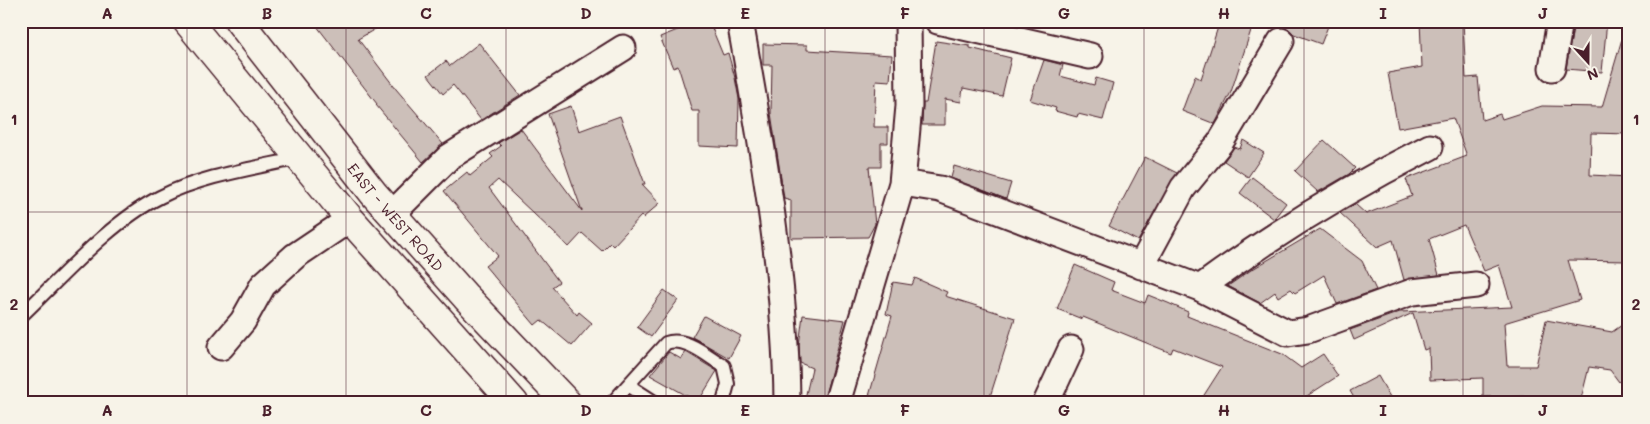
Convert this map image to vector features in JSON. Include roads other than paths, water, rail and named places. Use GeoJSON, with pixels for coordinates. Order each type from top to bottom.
{"type":"FeatureCollection","features":[{"type":"Feature","properties":{"kind":"main road"},"geometry":{"type":"LineString","coordinates":[[187,21],[350,218],[514,403]]}},
{"type":"Feature","properties":{"kind":"main road","name":"EAST - WEST ROAD"},"geometry":{"type":"LineString","coordinates":[[239,21],[392,214],[567,403]]}},
{"type":"Feature","properties":{"kind":"street"},"geometry":{"type":"LineString","coordinates":[[740,21],[769,188],[787,367],[787,403]]}},
{"type":"Feature","properties":{"kind":"street"},"geometry":{"type":"LineString","coordinates":[[837,403],[902,184],[910,106],[908,21]]}},
{"type":"Feature","properties":{"kind":"street"},"geometry":{"type":"LineString","coordinates":[[938,21],[1090,56]]}},
{"type":"Feature","properties":{"kind":"street"},"geometry":{"type":"LineString","coordinates":[[1552,68],[1560,21]]}},
{"type":"Feature","properties":{"kind":"street"},"geometry":{"type":"LineString","coordinates":[[1140,266],[1183,188],[1220,143],[1281,41]]}},
{"type":"Feature","properties":{"kind":"street"},"geometry":{"type":"LineString","coordinates":[[392,214],[450,157],[623,48]]}},
{"type":"Feature","properties":{"kind":"street"},"geometry":{"type":"LineString","coordinates":[[1200,288],[1256,247],[1299,219],[1430,147]]}},
{"type":"Feature","properties":{"kind":"street"},"geometry":{"type":"LineString","coordinates":[[902,184],[940,189],[1200,288],[1288,333],[1299,333],[1412,292],[1476,285]]}},
{"type":"Feature","properties":{"kind":"street"},"geometry":{"type":"LineString","coordinates":[[221,347],[243,321],[263,285],[296,256],[350,218]]}},
{"type":"Feature","properties":{"kind":"street"},"geometry":{"type":"LineString","coordinates":[[1046,403],[1071,349]]}},
{"type":"Feature","properties":{"kind":"lane"},"geometry":{"type":"LineString","coordinates":[[21,316],[113,229],[160,197],[218,176],[300,158]]}},
{"type":"Feature","properties":{"kind":"lane"},"geometry":{"type":"LineString","coordinates":[[612,403],[666,343],[674,340],[683,341],[724,366],[728,384],[723,403]]}},
{"type":"Feature","properties":{"kind":"lane"},"geometry":{"type":"LineString","coordinates":[[628,384],[656,403]]}}]}
